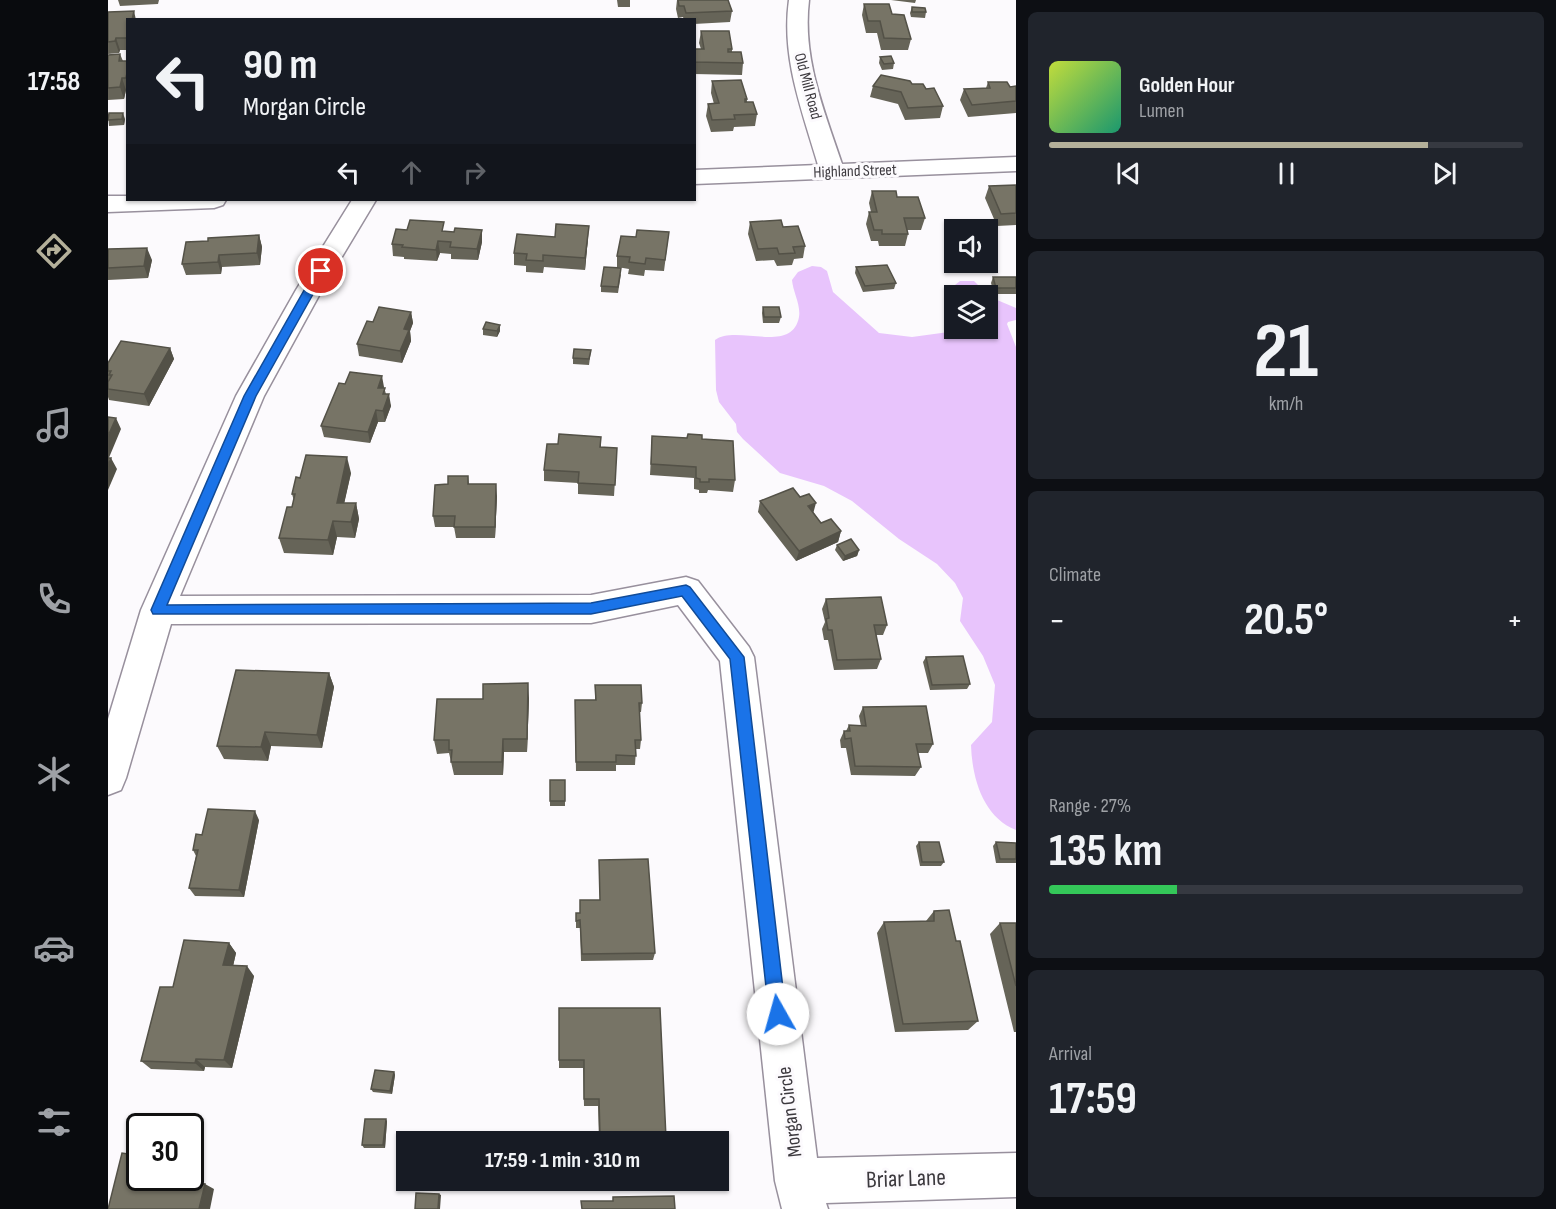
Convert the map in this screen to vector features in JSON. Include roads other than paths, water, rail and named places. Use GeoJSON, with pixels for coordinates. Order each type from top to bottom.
{"type":"FeatureCollection","features":[{"type":"Feature","properties":{"kind":"street","name":"Old Mill Road"},"geometry":{"type":"LineString","coordinates":[[799,0],[794,20],[801,65],[832,171]]}},
{"type":"Feature","properties":{"kind":"street","name":"Highland Street"},"geometry":{"type":"LineString","coordinates":[[696,177],[1016,164]]}},
{"type":"Feature","properties":{"kind":"street"},"geometry":{"type":"LineString","coordinates":[[108,204],[188,201]]}},
{"type":"Feature","properties":{"kind":"street"},"geometry":{"type":"LineString","coordinates":[[108,778],[158,610],[250,396],[309,290],[363,201]]}},
{"type":"Feature","properties":{"kind":"street","name":"Morgan Circle"},"geometry":{"type":"LineString","coordinates":[[158,610],[591,609],[686,590],[737,657],[801,1195]]}},
{"type":"Feature","properties":{"kind":"street","name":"Briar Lane"},"geometry":{"type":"LineString","coordinates":[[801,1195],[1016,1174]]}}]}
